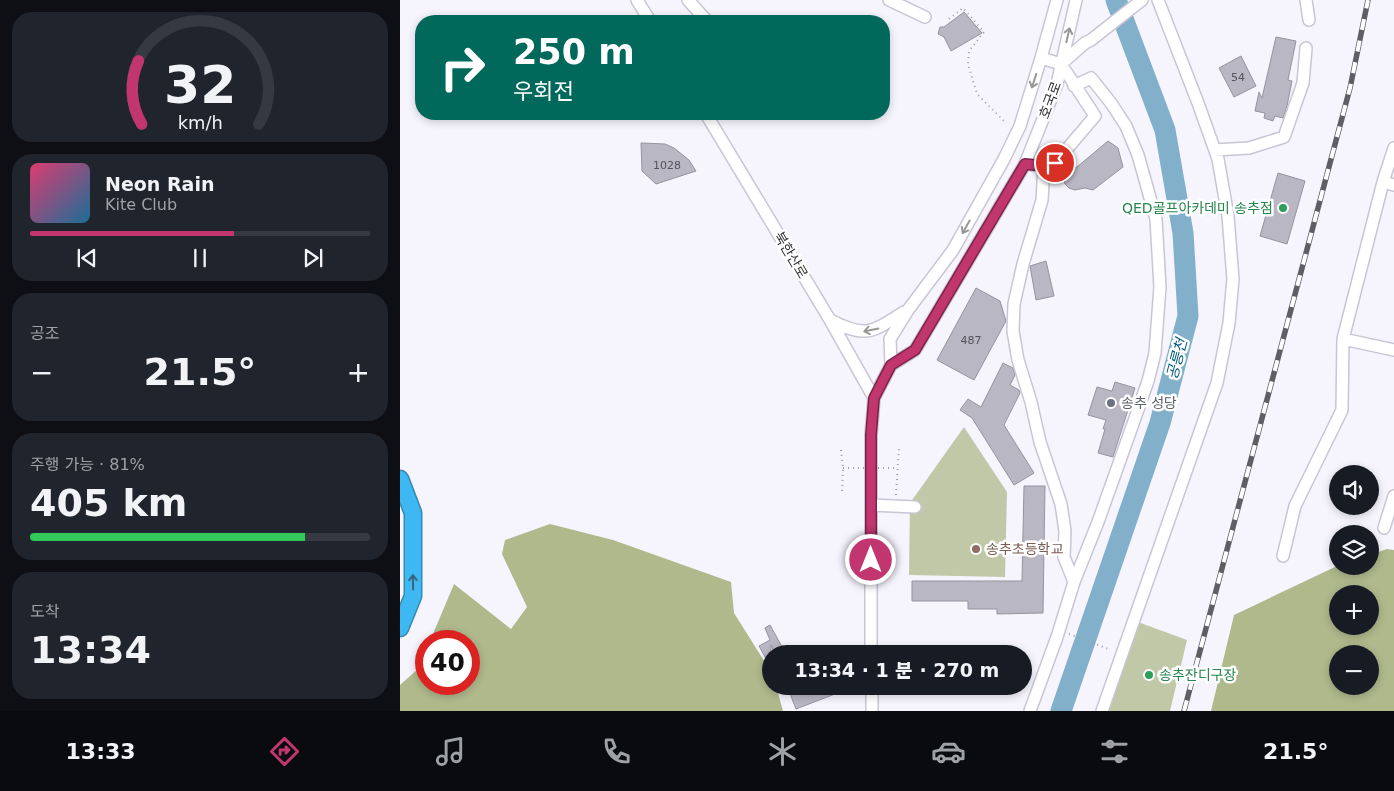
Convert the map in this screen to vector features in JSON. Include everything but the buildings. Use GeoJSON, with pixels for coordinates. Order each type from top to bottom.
{"type":"FeatureCollection","features":[{"type":"Feature","properties":{"kind":"highway"},"geometry":{"type":"LineString","coordinates":[[400,479],[413,513],[414,596],[400,628]]}},
{"type":"Feature","properties":{"kind":"street"},"geometry":{"type":"LineString","coordinates":[[637,0],[646,15]]}},
{"type":"Feature","properties":{"kind":"street"},"geometry":{"type":"LineString","coordinates":[[688,0],[702,15]]}},
{"type":"Feature","properties":{"kind":"street"},"geometry":{"type":"LineString","coordinates":[[889,0],[925,17]]}},
{"type":"Feature","properties":{"kind":"street","name":"호국로"},"geometry":{"type":"LineString","coordinates":[[871,645],[871,435],[874,398],[891,365],[890,339],[908,310],[953,250],[1004,159],[1020,126],[1057,0]]}},
{"type":"Feature","properties":{"kind":"street","name":"호국로"},"geometry":{"type":"LineString","coordinates":[[891,365],[915,350],[1025,164],[1057,84],[1076,0]]}},
{"type":"Feature","properties":{"kind":"street"},"geometry":{"type":"LineString","coordinates":[[1061,64],[1085,43],[1142,0]]}},
{"type":"Feature","properties":{"kind":"street"},"geometry":{"type":"LineString","coordinates":[[1102,711],[1218,382],[1228,323],[1232,279],[1228,216],[1218,159],[1158,0]]}},
{"type":"Feature","properties":{"kind":"street"},"geometry":{"type":"LineString","coordinates":[[1306,0],[1309,20]]}},
{"type":"Feature","properties":{"kind":"street"},"geometry":{"type":"LineString","coordinates":[[1215,150],[1249,148],[1284,137],[1303,83],[1306,48]]}},
{"type":"Feature","properties":{"kind":"street"},"geometry":{"type":"LineString","coordinates":[[1025,164],[1044,166],[1055,163],[1095,116],[1061,64],[1041,58]]}},
{"type":"Feature","properties":{"kind":"street"},"geometry":{"type":"LineString","coordinates":[[1030,711],[1057,637],[1074,582],[1148,381],[1155,352],[1160,287],[1156,219],[1138,155],[1128,132],[1111,103],[1091,78],[1074,86]]}},
{"type":"Feature","properties":{"kind":"street","name":"북한산로"},"geometry":{"type":"LineString","coordinates":[[714,120],[874,398]]}},
{"type":"Feature","properties":{"kind":"street"},"geometry":{"type":"LineString","coordinates":[[1283,556],[1295,506],[1342,410],[1343,339],[1389,183],[1394,148]]}},
{"type":"Feature","properties":{"kind":"street"},"geometry":{"type":"LineString","coordinates":[[1044,166],[1042,200],[1023,264],[1014,304],[1013,331],[1018,360],[1032,402],[1040,442],[1061,504],[1065,531],[1064,556],[1074,582]]}},
{"type":"Feature","properties":{"kind":"street"},"geometry":{"type":"LineString","coordinates":[[830,320],[847,329],[874,331],[908,310]]}},
{"type":"Feature","properties":{"kind":"street"},"geometry":{"type":"LineString","coordinates":[[1343,339],[1394,350]]}},
{"type":"Feature","properties":{"kind":"street"},"geometry":{"type":"LineString","coordinates":[[1384,528],[1394,496]]}},
{"type":"Feature","properties":{"kind":"street"},"geometry":{"type":"LineString","coordinates":[[871,504],[915,507]]}},
{"type":"Feature","properties":{"kind":"street"},"geometry":{"type":"LineString","coordinates":[[872,695],[872,711]]}},
{"type":"Feature","properties":{"kind":"path"},"geometry":{"type":"LineString","coordinates":[[948,19],[963,8],[984,32],[969,51],[968,64],[977,94],[1004,121]]}},
{"type":"Feature","properties":{"kind":"path"},"geometry":{"type":"LineString","coordinates":[[896,498],[899,448]]}},
{"type":"Feature","properties":{"kind":"path"},"geometry":{"type":"LineString","coordinates":[[841,450],[843,468],[842,493]]}},
{"type":"Feature","properties":{"kind":"path"},"geometry":{"type":"LineString","coordinates":[[843,468],[898,468]]}},
{"type":"Feature","properties":{"kind":"path"},"geometry":{"type":"LineString","coordinates":[[1065,632],[1111,650]]}},
{"type":"Feature","properties":{"kind":"green space"},"geometry":{"type":"Polygon","coordinates":[[[964,427],[1007,492],[1005,577],[909,575],[910,503],[964,427]]]}},
{"type":"Feature","properties":{"kind":"green space"},"geometry":{"type":"Polygon","coordinates":[[[550,524],[613,540],[731,582],[734,613],[762,658],[762,695],[779,695],[783,711],[400,711],[400,685],[415,672],[415,695],[480,695],[480,630],[435,630],[454,584],[511,629],[527,607],[502,554],[505,540],[550,524]]]}},
{"type":"Feature","properties":{"kind":"green space"},"geometry":{"type":"Polygon","coordinates":[[[1387,549],[1394,550],[1394,711],[1211,711],[1234,615],[1329,570],[1329,575],[1379,575],[1379,552],[1387,549]]]}},
{"type":"Feature","properties":{"kind":"green space","name":"송추잔디구장"},"geometry":{"type":"Polygon","coordinates":[[[1138,622],[1187,640],[1170,711],[1106,711],[1138,622]]]}},
{"type":"Feature","properties":{"kind":"waterway","name":"공릉천"},"geometry":{"type":"LineString","coordinates":[[1061,711],[1160,423],[1188,316],[1183,233],[1165,130],[1116,0]]}},
{"type":"Feature","properties":{"kind":"railway"},"geometry":{"type":"LineString","coordinates":[[1184,711],[1350,88],[1368,0]]}},
{"type":"Feature","properties":{"kind":"place","name":"QED골프아카데미 송추점"},"geometry":{"type":"Point","coordinates":[1283,208]}},
{"type":"Feature","properties":{"kind":"place","name":"송추 성당"},"geometry":{"type":"Point","coordinates":[1111,403]}},
{"type":"Feature","properties":{"kind":"place","name":"송추초등학교"},"geometry":{"type":"Point","coordinates":[976,549]}},
{"type":"Feature","properties":{"kind":"place","name":"송추잔디구장"},"geometry":{"type":"Point","coordinates":[1149,675]}},
{"type":"Feature","properties":{"kind":"route"},"geometry":{"type":"LineString","coordinates":[[871,560],[871,435],[874,398],[891,365],[915,350],[1025,164],[1044,166],[1055,163]]}}]}
